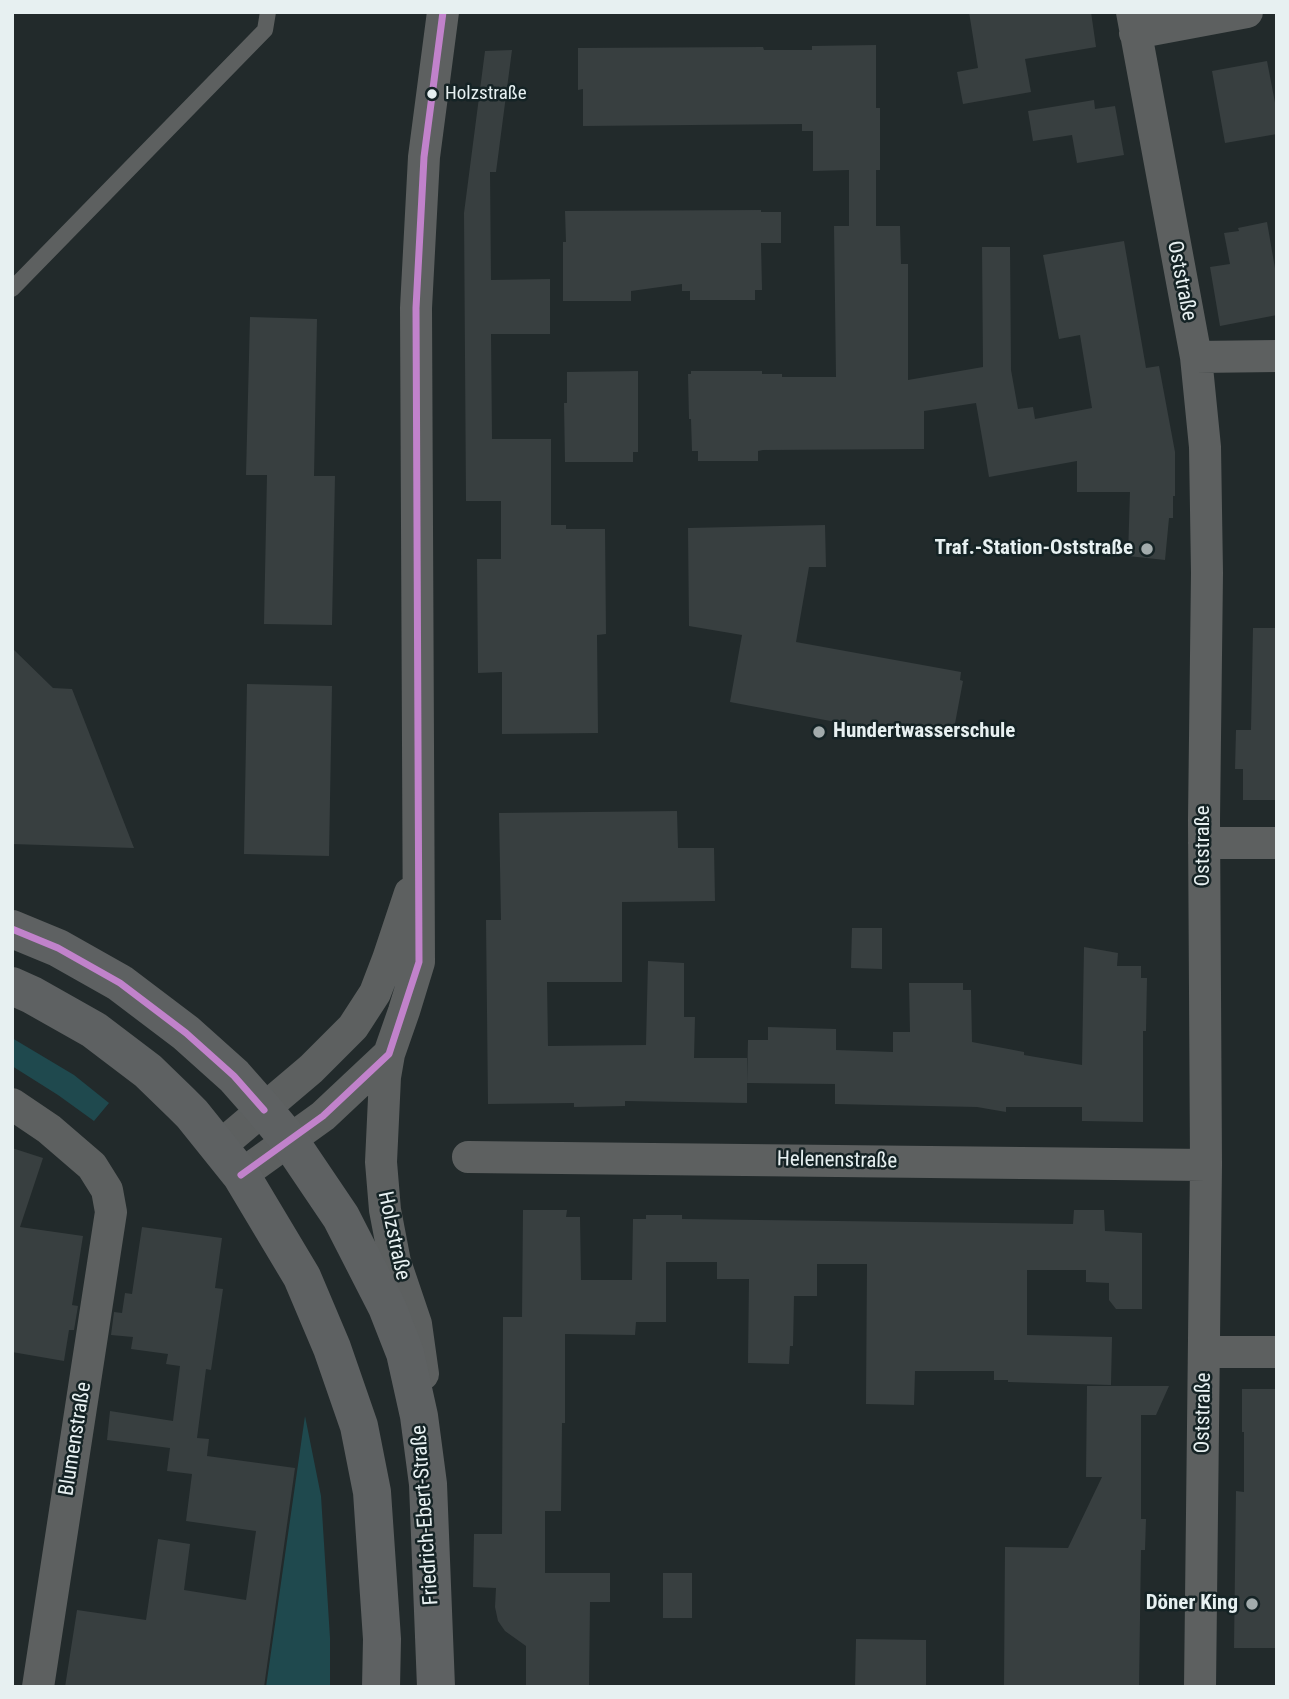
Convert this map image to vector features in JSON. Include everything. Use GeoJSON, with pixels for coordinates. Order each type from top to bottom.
{"type":"FeatureCollection","features":[{"type":"Feature","properties":{"kind":"main road","name":"Friedrich-Ebert-Straße"},"geometry":{"type":"LineString","coordinates":[[12,929],[58,948],[120,983],[186,1033],[234,1076],[264,1110],[289,1140],[341,1217],[387,1307],[405,1353],[419,1416],[428,1484],[441,1677]]}},
{"type":"Feature","properties":{"kind":"main road"},"geometry":{"type":"LineString","coordinates":[[12,986],[94,1030],[148,1071],[192,1114],[230,1161],[302,1277],[332,1348],[359,1426],[372,1492],[382,1639],[381,1687]]}},
{"type":"Feature","properties":{"kind":"street"},"geometry":{"type":"LineString","coordinates":[[1134,23],[1247,12]]}},
{"type":"Feature","properties":{"kind":"street","name":"Holzstraße"},"geometry":{"type":"LineString","coordinates":[[419,1416],[424,1380],[416,1324],[395,1262],[384,1210],[382,1162],[384,1077],[419,962],[416,308],[424,158],[442,13]]}},
{"type":"Feature","properties":{"kind":"street","name":"Oststraße"},"geometry":{"type":"LineString","coordinates":[[1134,23],[1196,357],[1205,447],[1206,1165],[1200,1687]]}},
{"type":"Feature","properties":{"kind":"street"},"geometry":{"type":"LineString","coordinates":[[1196,357],[1277,356]]}},
{"type":"Feature","properties":{"kind":"street"},"geometry":{"type":"LineString","coordinates":[[1204,842],[1277,843]]}},
{"type":"Feature","properties":{"kind":"street","name":"Holzstraße"},"geometry":{"type":"LineString","coordinates":[[230,1161],[264,1110],[354,1027],[374,993],[388,959],[418,869]]}},
{"type":"Feature","properties":{"kind":"street","name":"Holzstraße"},"geometry":{"type":"LineString","coordinates":[[230,1161],[289,1140],[323,1116],[389,1054]]}},
{"type":"Feature","properties":{"kind":"street","name":"Blumenstraße"},"geometry":{"type":"LineString","coordinates":[[12,1104],[49,1129],[92,1166],[107,1190],[111,1212],[38,1687]]}},
{"type":"Feature","properties":{"kind":"street","name":"Helenenstraße"},"geometry":{"type":"LineString","coordinates":[[468,1157],[1206,1165]]}},
{"type":"Feature","properties":{"kind":"street"},"geometry":{"type":"LineString","coordinates":[[1205,1352],[1277,1352]]}},
{"type":"Feature","properties":{"kind":"lane"},"geometry":{"type":"LineString","coordinates":[[12,289],[265,30],[268,12]]}},
{"type":"Feature","properties":{"kind":"shaded area"},"geometry":{"type":"Polygon","coordinates":[[[12,1038],[74,1075],[109,1103],[94,1121],[12,1066],[12,1038]]]}},
{"type":"Feature","properties":{"kind":"shaded area"},"geometry":{"type":"Polygon","coordinates":[[[305,1416],[321,1496],[330,1638],[330,1687],[266,1687],[305,1416]]]}},
{"type":"Feature","properties":{"kind":"building"},"geometry":{"type":"Polygon","coordinates":[[[969,12],[1091,12],[1096,47],[1025,59],[1031,92],[963,104],[957,72],[978,68],[969,12]]]}},
{"type":"Feature","properties":{"kind":"building"},"geometry":{"type":"Polygon","coordinates":[[[876,45],[880,170],[876,170],[876,226],[900,226],[901,264],[908,264],[908,380],[983,367],[982,247],[1010,247],[1011,370],[1018,409],[1033,407],[1035,419],[1092,408],[1080,335],[1059,339],[1043,255],[1124,241],[1146,368],[1159,366],[1175,452],[1173,518],[1169,518],[1165,560],[1128,556],[1130,492],[1077,492],[1077,461],[989,477],[976,403],[924,411],[924,449],[763,450],[758,451],[758,461],[698,461],[698,451],[692,451],[688,374],[691,374],[691,371],[762,371],[762,374],[782,374],[782,377],[836,377],[834,226],[849,226],[849,170],[813,171],[813,131],[802,131],[802,124],[583,126],[583,89],[578,90],[578,48],[763,47],[764,50],[812,50],[812,46],[876,45]]]}},
{"type":"Feature","properties":{"kind":"building"},"geometry":{"type":"Polygon","coordinates":[[[512,50],[496,172],[490,172],[491,280],[550,279],[550,334],[491,334],[492,439],[551,439],[551,525],[566,525],[566,529],[605,529],[606,634],[597,635],[598,733],[502,734],[502,672],[478,673],[477,559],[501,559],[501,501],[466,501],[464,213],[485,51],[512,50]]]}},
{"type":"Feature","properties":{"kind":"building"},"geometry":{"type":"Polygon","coordinates":[[[1267,61],[1277,113],[1277,134],[1225,143],[1212,71],[1267,61]]]}},
{"type":"Feature","properties":{"kind":"building"},"geometry":{"type":"Polygon","coordinates":[[[1094,100],[1095,109],[1115,106],[1124,155],[1077,163],[1072,135],[1033,141],[1028,111],[1094,100]]]}},
{"type":"Feature","properties":{"kind":"building"},"geometry":{"type":"Polygon","coordinates":[[[565,211],[781,212],[781,243],[761,243],[762,290],[755,290],[755,300],[690,300],[690,291],[682,291],[682,284],[631,291],[631,301],[563,301],[565,211]]]}},
{"type":"Feature","properties":{"kind":"building"},"geometry":{"type":"Polygon","coordinates":[[[1267,222],[1277,280],[1277,315],[1220,326],[1210,267],[1230,264],[1224,233],[1267,222]]]}},
{"type":"Feature","properties":{"kind":"building"},"geometry":{"type":"Polygon","coordinates":[[[250,317],[317,319],[314,476],[335,476],[332,625],[264,624],[267,475],[246,475],[250,317]]]}},
{"type":"Feature","properties":{"kind":"building"},"geometry":{"type":"Polygon","coordinates":[[[638,371],[638,452],[633,452],[633,462],[565,462],[564,403],[567,403],[567,372],[638,371]]]}},
{"type":"Feature","properties":{"kind":"building"},"geometry":{"type":"Polygon","coordinates":[[[825,525],[826,567],[809,567],[796,642],[961,672],[960,680],[963,681],[953,734],[895,725],[894,731],[878,730],[730,702],[742,635],[689,626],[688,528],[825,525]]]}},
{"type":"Feature","properties":{"kind":"building"},"geometry":{"type":"Polygon","coordinates":[[[1253,628],[1277,628],[1277,800],[1243,800],[1243,769],[1235,769],[1236,730],[1251,730],[1253,628]]]}},
{"type":"Feature","properties":{"kind":"building"},"geometry":{"type":"Polygon","coordinates":[[[12,648],[53,688],[72,689],[134,848],[12,844],[12,648]]]}},
{"type":"Feature","properties":{"kind":"building"},"geometry":{"type":"Polygon","coordinates":[[[247,684],[332,686],[329,856],[244,854],[247,684]]]}},
{"type":"Feature","properties":{"kind":"building"},"geometry":{"type":"Polygon","coordinates":[[[677,811],[678,848],[714,848],[715,901],[622,902],[622,982],[547,982],[548,1046],[646,1045],[648,961],[684,963],[684,1017],[695,1017],[694,1058],[747,1058],[747,1103],[625,1101],[625,1106],[574,1107],[574,1103],[488,1104],[486,920],[501,920],[499,813],[677,811]]]}},
{"type":"Feature","properties":{"kind":"building"},"geometry":{"type":"Polygon","coordinates":[[[852,928],[882,928],[882,969],[851,968],[852,928]]]}},
{"type":"Feature","properties":{"kind":"building"},"geometry":{"type":"Polygon","coordinates":[[[1084,947],[1118,953],[1117,966],[1141,966],[1141,978],[1147,978],[1146,1031],[1143,1031],[1143,1122],[1082,1121],[1082,1107],[1006,1107],[1006,1112],[977,1107],[835,1104],[835,1084],[747,1083],[748,1040],[768,1040],[768,1027],[836,1029],[836,1050],[893,1052],[893,1032],[910,1032],[909,983],[963,983],[963,990],[971,990],[972,1042],[1082,1065],[1084,947]]]}},
{"type":"Feature","properties":{"kind":"building"},"geometry":{"type":"Polygon","coordinates":[[[12,1148],[43,1158],[20,1227],[83,1236],[72,1305],[78,1306],[74,1330],[69,1330],[64,1361],[12,1352],[12,1148]]]}},
{"type":"Feature","properties":{"kind":"building"},"geometry":{"type":"Polygon","coordinates":[[[523,1210],[567,1210],[566,1217],[580,1217],[581,1280],[632,1280],[633,1219],[646,1219],[646,1215],[682,1215],[682,1219],[1073,1224],[1074,1210],[1104,1210],[1105,1231],[1142,1233],[1142,1309],[1116,1309],[1109,1300],[1109,1283],[1086,1282],[1086,1270],[1027,1270],[1027,1335],[1112,1337],[1111,1385],[1008,1382],[994,1380],[994,1371],[915,1371],[914,1405],[866,1404],[867,1264],[817,1264],[817,1296],[794,1296],[793,1346],[790,1346],[789,1364],[748,1363],[749,1279],[717,1279],[717,1262],[666,1262],[666,1322],[636,1322],[635,1335],[565,1334],[561,1511],[545,1511],[545,1573],[610,1573],[610,1602],[590,1602],[589,1687],[526,1687],[526,1646],[505,1631],[498,1621],[495,1607],[496,1588],[473,1587],[474,1534],[502,1534],[503,1317],[522,1317],[523,1210]]]}},
{"type":"Feature","properties":{"kind":"building"},"geometry":{"type":"Polygon","coordinates":[[[142,1227],[222,1238],[215,1288],[223,1289],[211,1370],[206,1369],[197,1438],[209,1439],[207,1456],[295,1468],[264,1687],[65,1687],[77,1610],[146,1620],[158,1539],[190,1544],[184,1590],[246,1600],[256,1531],[186,1521],[192,1474],[167,1471],[170,1448],[107,1440],[110,1411],[173,1421],[180,1366],[166,1364],[168,1354],[131,1349],[133,1337],[111,1335],[114,1312],[122,1313],[125,1293],[132,1294],[142,1227]]]}},
{"type":"Feature","properties":{"kind":"building"},"geometry":{"type":"Polygon","coordinates":[[[1087,1386],[1169,1386],[1156,1415],[1141,1415],[1141,1519],[1146,1519],[1145,1550],[1141,1550],[1139,1687],[1004,1687],[1005,1547],[1068,1548],[1102,1477],[1086,1477],[1087,1386]]]}},
{"type":"Feature","properties":{"kind":"building"},"geometry":{"type":"Polygon","coordinates":[[[1242,1389],[1277,1389],[1277,1648],[1234,1648],[1236,1491],[1244,1492],[1242,1389]]]}},
{"type":"Feature","properties":{"kind":"building"},"geometry":{"type":"Polygon","coordinates":[[[663,1573],[692,1573],[692,1618],[663,1618],[663,1573]]]}},
{"type":"Feature","properties":{"kind":"building"},"geometry":{"type":"Polygon","coordinates":[[[856,1639],[926,1640],[926,1687],[855,1687],[856,1639]]]}},
{"type":"Feature","properties":{"kind":"transit line"},"geometry":{"type":"LineString","coordinates":[[241,1175],[323,1116],[389,1054],[419,962],[416,308],[424,157],[443,12]]}},
{"type":"Feature","properties":{"kind":"transit line"},"geometry":{"type":"LineString","coordinates":[[12,929],[58,948],[120,983],[186,1033],[234,1076],[264,1110]]}},
{"type":"Feature","properties":{"kind":"place","name":"Holzstraße"},"geometry":{"type":"Point","coordinates":[432,94]}},
{"type":"Feature","properties":{"kind":"place","name":"Traf.-Station-Oststraße"},"geometry":{"type":"Point","coordinates":[1147,549]}},
{"type":"Feature","properties":{"kind":"place","name":"Hundertwasserschule"},"geometry":{"type":"Point","coordinates":[819,732]}},
{"type":"Feature","properties":{"kind":"place","name":"Döner King"},"geometry":{"type":"Point","coordinates":[1252,1604]}}]}
